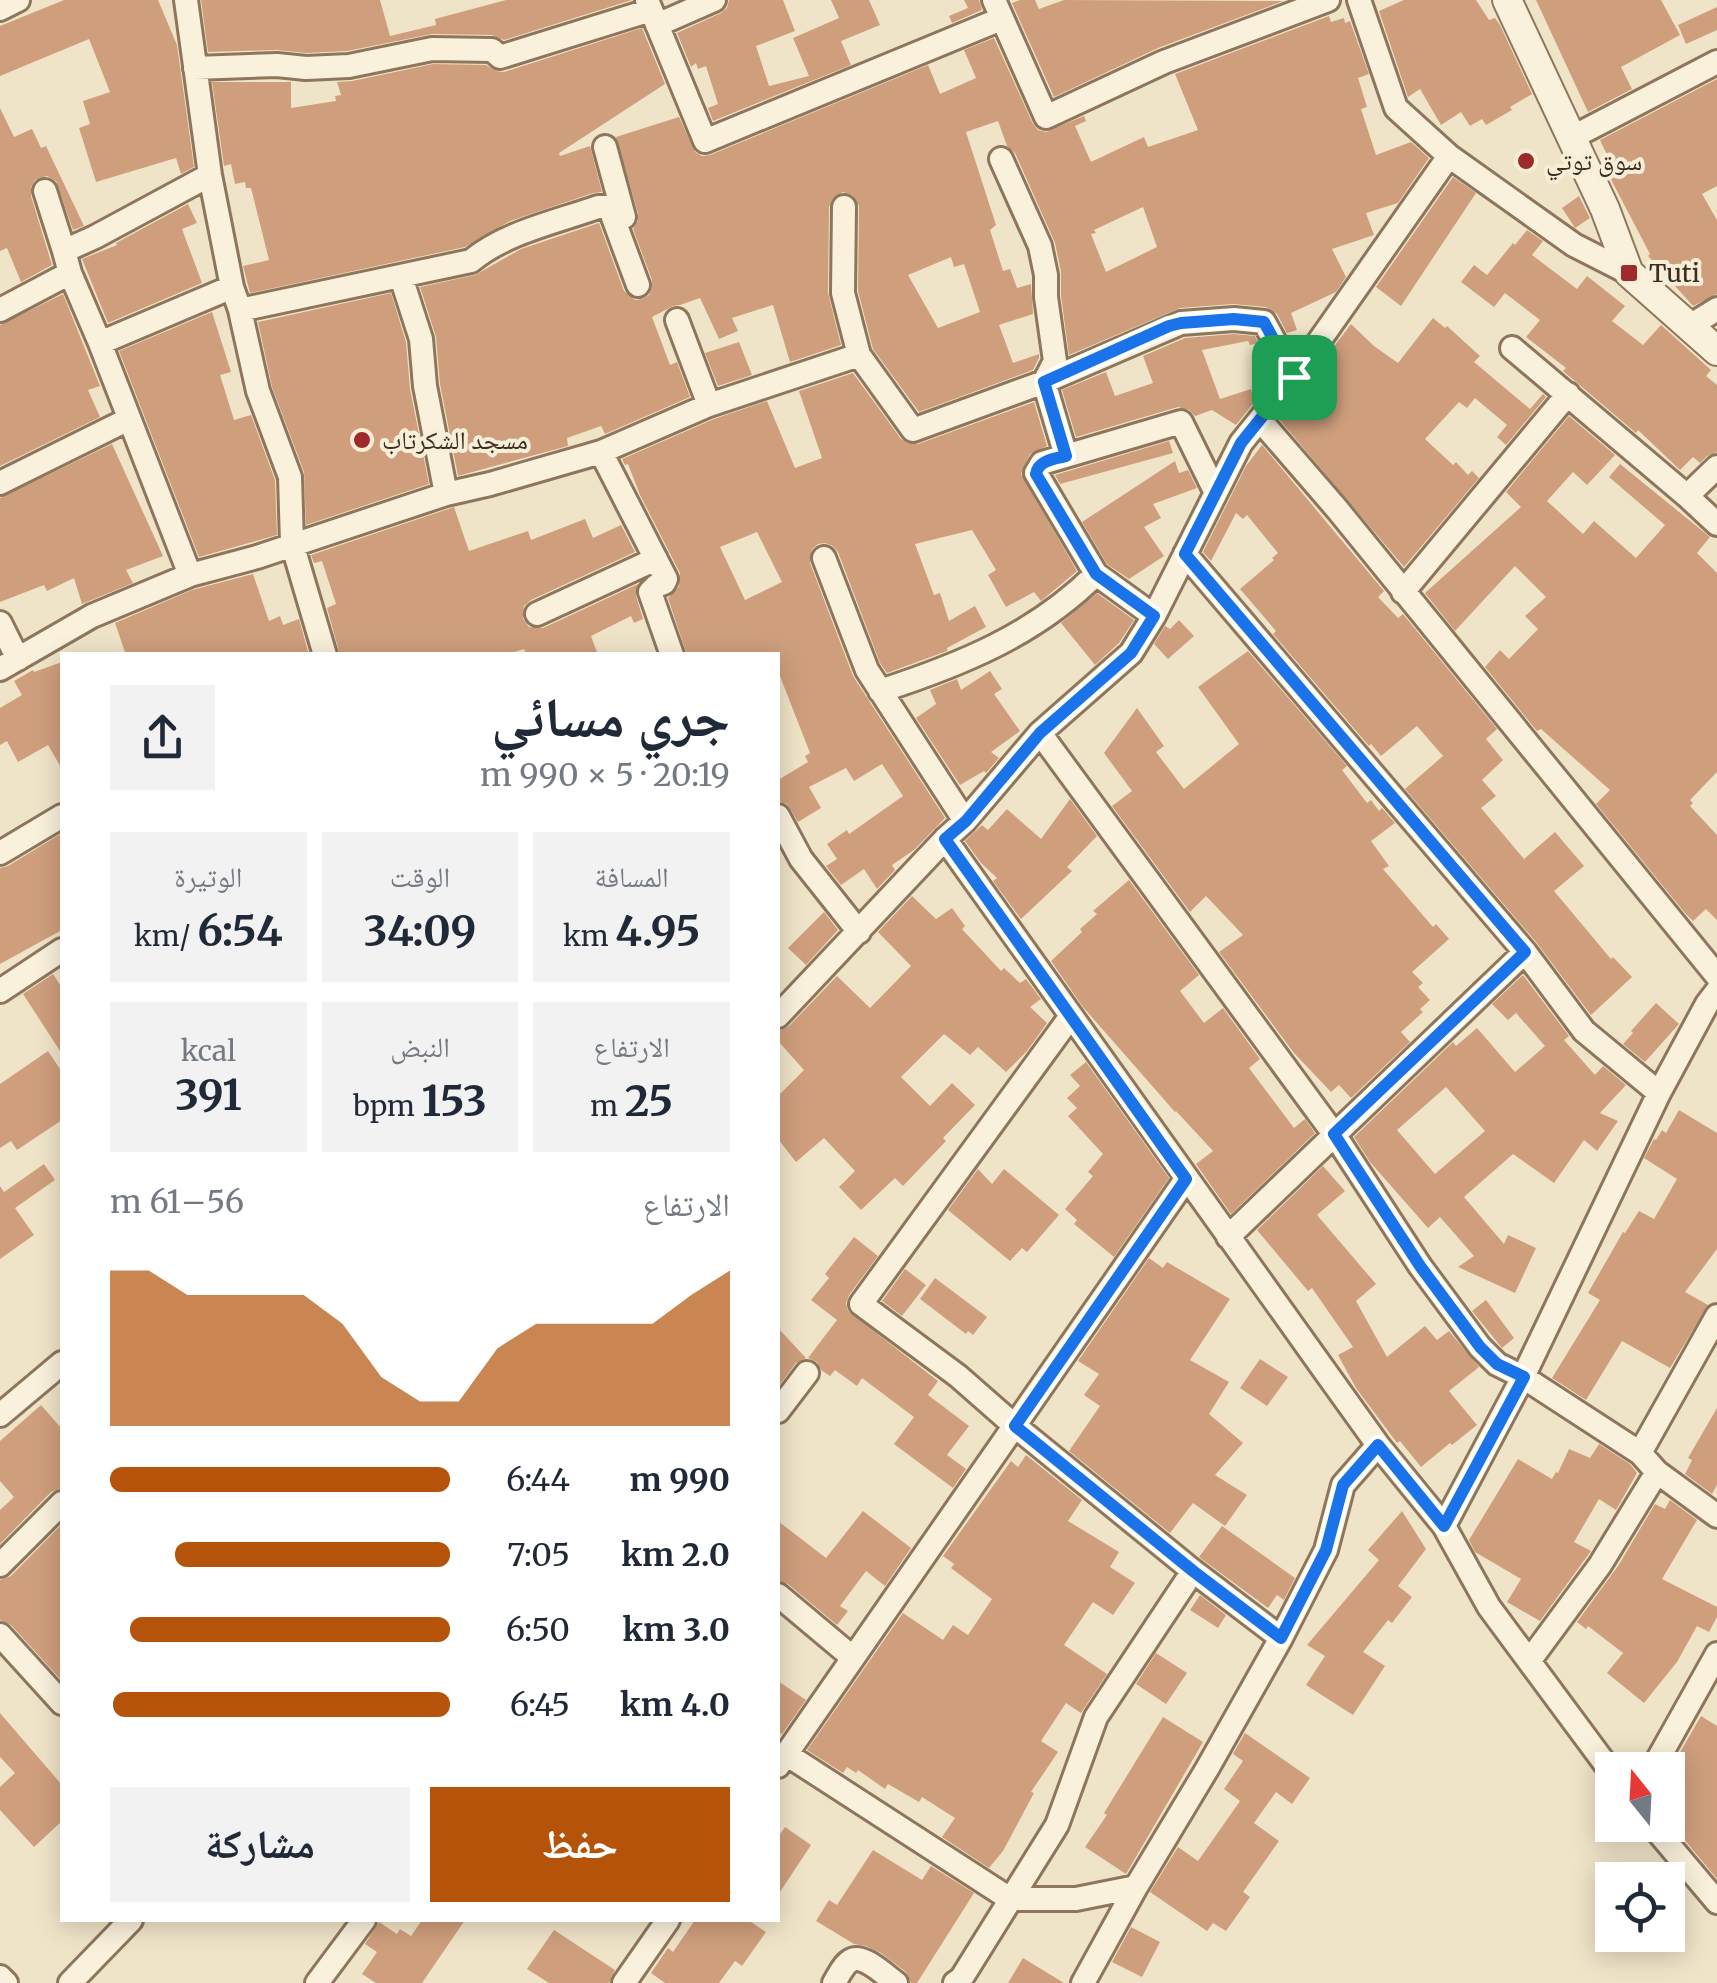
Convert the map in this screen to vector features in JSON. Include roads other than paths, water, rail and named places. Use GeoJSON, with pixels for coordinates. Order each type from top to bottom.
{"type":"FeatureCollection","features":[{"type":"Feature","properties":{"kind":"street"},"geometry":{"type":"LineString","coordinates":[[0,9],[18,0]]}},
{"type":"Feature","properties":{"kind":"street"},"geometry":{"type":"LineString","coordinates":[[186,0],[210,175],[232,287],[258,391],[290,478],[292,544],[324,652]]}},
{"type":"Feature","properties":{"kind":"street"},"geometry":{"type":"LineString","coordinates":[[195,68],[350,66],[432,49],[492,50],[500,57],[576,32],[714,0]]}},
{"type":"Feature","properties":{"kind":"street"},"geometry":{"type":"LineString","coordinates":[[652,12],[704,141],[998,10],[1046,118],[1164,62],[1328,0]]}},
{"type":"Feature","properties":{"kind":"street"},"geometry":{"type":"LineString","coordinates":[[1360,0],[1396,108],[1449,156],[1574,245],[1629,273],[1717,351]]}},
{"type":"Feature","properties":{"kind":"street"},"geometry":{"type":"LineString","coordinates":[[1506,0],[1616,234],[1629,273]]}},
{"type":"Feature","properties":{"kind":"street"},"geometry":{"type":"LineString","coordinates":[[1571,138],[1717,62]]}},
{"type":"Feature","properties":{"kind":"street"},"geometry":{"type":"LineString","coordinates":[[605,147],[624,217],[614,220]]}},
{"type":"Feature","properties":{"kind":"street"},"geometry":{"type":"LineString","coordinates":[[780,1014],[966,821],[1040,733],[1131,653],[1154,616],[1241,443],[1294,377],[1449,156]]}},
{"type":"Feature","properties":{"kind":"street"},"geometry":{"type":"LineString","coordinates":[[1001,160],[1040,246],[1055,361],[1044,382],[1066,456]]}},
{"type":"Feature","properties":{"kind":"street"},"geometry":{"type":"LineString","coordinates":[[0,310],[67,262],[210,175]]}},
{"type":"Feature","properties":{"kind":"street"},"geometry":{"type":"LineString","coordinates":[[45,192],[67,262],[190,576]]}},
{"type":"Feature","properties":{"kind":"street"},"geometry":{"type":"LineString","coordinates":[[844,207],[843,292],[859,354],[913,430],[1044,382],[1181,323],[1234,319],[1264,322],[1294,377]]}},
{"type":"Feature","properties":{"kind":"street"},"geometry":{"type":"LineString","coordinates":[[240,310],[471,261],[518,234],[598,208],[611,212],[638,285]]}},
{"type":"Feature","properties":{"kind":"street"},"geometry":{"type":"LineString","coordinates":[[400,277],[422,339],[425,386],[446,494]]}},
{"type":"Feature","properties":{"kind":"street"},"geometry":{"type":"LineString","coordinates":[[100,343],[232,287]]}},
{"type":"Feature","properties":{"kind":"street"},"geometry":{"type":"LineString","coordinates":[[1688,328],[1717,309]]}},
{"type":"Feature","properties":{"kind":"street"},"geometry":{"type":"LineString","coordinates":[[677,320],[709,404]]}},
{"type":"Feature","properties":{"kind":"street"},"geometry":{"type":"LineString","coordinates":[[1512,348],[1717,524]]}},
{"type":"Feature","properties":{"kind":"street"},"geometry":{"type":"LineString","coordinates":[[0,623],[9,664],[92,616],[190,576],[446,494],[601,452],[709,404],[859,354]]}},
{"type":"Feature","properties":{"kind":"street"},"geometry":{"type":"LineString","coordinates":[[1403,592],[1568,394]]}},
{"type":"Feature","properties":{"kind":"street"},"geometry":{"type":"LineString","coordinates":[[0,483],[129,418]]}},
{"type":"Feature","properties":{"kind":"street"},"geometry":{"type":"LineString","coordinates":[[1260,420],[1337,508],[1717,976]]}},
{"type":"Feature","properties":{"kind":"street"},"geometry":{"type":"LineString","coordinates":[[1154,616],[1096,574],[1036,474],[1037,468],[1042,463],[1181,422],[1215,492]]}},
{"type":"Feature","properties":{"kind":"street"},"geometry":{"type":"LineString","coordinates":[[601,452],[666,582],[650,592],[671,652]]}},
{"type":"Feature","properties":{"kind":"street"},"geometry":{"type":"LineString","coordinates":[[1688,496],[1717,468]]}},
{"type":"Feature","properties":{"kind":"street"},"geometry":{"type":"LineString","coordinates":[[1185,554],[1525,952],[1584,1031],[1659,1093]]}},
{"type":"Feature","properties":{"kind":"street"},"geometry":{"type":"LineString","coordinates":[[537,614],[656,558]]}},
{"type":"Feature","properties":{"kind":"street"},"geometry":{"type":"LineString","coordinates":[[824,558],[868,670],[966,821]]}},
{"type":"Feature","properties":{"kind":"street"},"geometry":{"type":"LineString","coordinates":[[880,691],[990,650],[1074,596],[1096,574]]}},
{"type":"Feature","properties":{"kind":"street"},"geometry":{"type":"LineString","coordinates":[[1040,733],[1334,1134],[1420,1266],[1480,1347],[1497,1364],[1524,1377],[1640,1453],[1657,1472],[1717,1516]]}},
{"type":"Feature","properties":{"kind":"street"},"geometry":{"type":"LineString","coordinates":[[0,854],[60,817]]}},
{"type":"Feature","properties":{"kind":"street"},"geometry":{"type":"LineString","coordinates":[[780,820],[801,860],[859,932]]}},
{"type":"Feature","properties":{"kind":"street"},"geometry":{"type":"LineString","coordinates":[[945,839],[1378,1445],[1444,1526],[1489,1607],[1597,1752]]}},
{"type":"Feature","properties":{"kind":"street"},"geometry":{"type":"LineString","coordinates":[[0,991],[60,951]]}},
{"type":"Feature","properties":{"kind":"street"},"geometry":{"type":"LineString","coordinates":[[1228,1236],[1525,952]]}},
{"type":"Feature","properties":{"kind":"street"},"geometry":{"type":"LineString","coordinates":[[1444,1526],[1524,1377],[1659,1093],[1717,991]]}},
{"type":"Feature","properties":{"kind":"street"},"geometry":{"type":"LineString","coordinates":[[1071,1016],[861,1304],[958,1376],[1193,1571],[1281,1638]]}},
{"type":"Feature","properties":{"kind":"street"},"geometry":{"type":"LineString","coordinates":[[1136,1886],[1076,1899],[1010,1899],[782,1760],[1186,1179]]}},
{"type":"Feature","properties":{"kind":"street"},"geometry":{"type":"LineString","coordinates":[[1640,1453],[1717,1316]]}},
{"type":"Feature","properties":{"kind":"street"},"geometry":{"type":"LineString","coordinates":[[0,1415],[60,1366]]}},
{"type":"Feature","properties":{"kind":"street"},"geometry":{"type":"LineString","coordinates":[[780,1408],[808,1373]]}},
{"type":"Feature","properties":{"kind":"street"},"geometry":{"type":"LineString","coordinates":[[1084,1983],[1281,1638],[1326,1550],[1343,1485],[1378,1445]]}},
{"type":"Feature","properties":{"kind":"street"},"geometry":{"type":"LineString","coordinates":[[1530,1660],[1600,1565],[1657,1472]]}},
{"type":"Feature","properties":{"kind":"street"},"geometry":{"type":"LineString","coordinates":[[0,1565],[60,1505]]}},
{"type":"Feature","properties":{"kind":"street"},"geometry":{"type":"LineString","coordinates":[[955,1983],[1057,1825],[1096,1716],[1193,1571]]}},
{"type":"Feature","properties":{"kind":"street"},"geometry":{"type":"LineString","coordinates":[[780,1597],[852,1657]]}},
{"type":"Feature","properties":{"kind":"street"},"geometry":{"type":"LineString","coordinates":[[0,1635],[60,1701]]}},
{"type":"Feature","properties":{"kind":"street"},"geometry":{"type":"LineString","coordinates":[[1662,1752],[1717,1654]]}},
{"type":"Feature","properties":{"kind":"street"},"geometry":{"type":"LineString","coordinates":[[1666,1842],[1717,1902]]}},
{"type":"Feature","properties":{"kind":"street"},"geometry":{"type":"LineString","coordinates":[[70,1983],[128,1922]]}},
{"type":"Feature","properties":{"kind":"street"},"geometry":{"type":"LineString","coordinates":[[317,1983],[363,1922]]}},
{"type":"Feature","properties":{"kind":"street"},"geometry":{"type":"LineString","coordinates":[[624,1983],[665,1922]]}},
{"type":"Feature","properties":{"kind":"street"},"geometry":{"type":"LineString","coordinates":[[834,1983],[847,1962],[860,1958],[896,1983]]}},
{"type":"Feature","properties":{"kind":"street"},"geometry":{"type":"LineString","coordinates":[[0,1977],[6,1983]]}},
{"type":"Feature","properties":{"kind":"place","name":"سوق توتي"},"geometry":{"type":"Point","coordinates":[1526,161]}},
{"type":"Feature","properties":{"kind":"place","name":"Tuti"},"geometry":{"type":"Point","coordinates":[1629,273]}},
{"type":"Feature","properties":{"kind":"place","name":"مسجد الشكرتاب"},"geometry":{"type":"Point","coordinates":[362,440]}}]}
